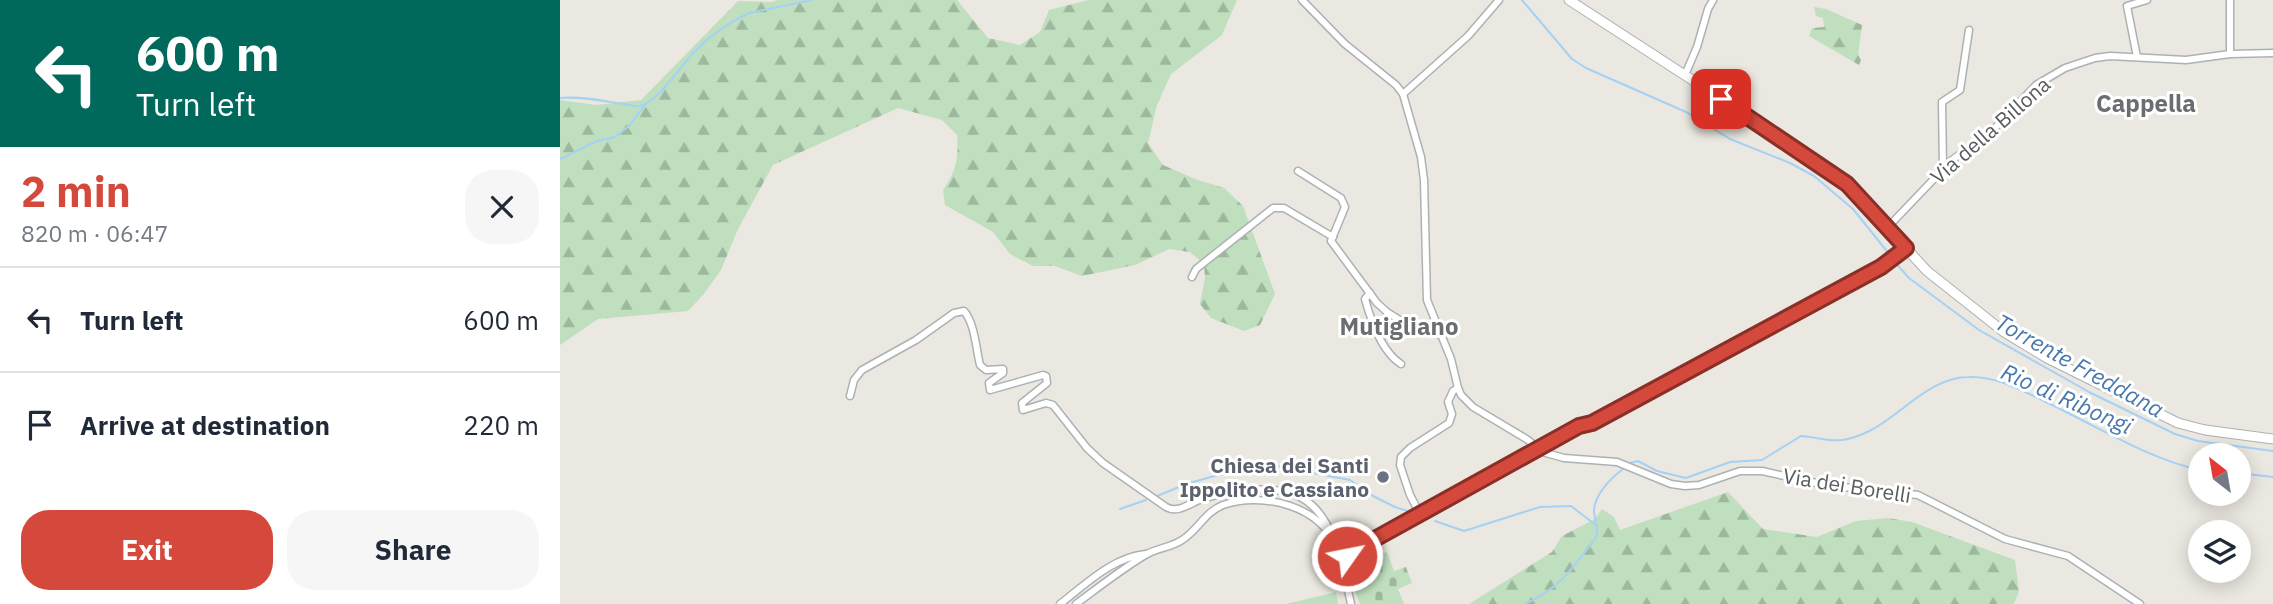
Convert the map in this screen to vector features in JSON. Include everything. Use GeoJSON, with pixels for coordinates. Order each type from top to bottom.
{"type":"FeatureCollection","features":[{"type":"Feature","properties":{"kind":"main road"},"geometry":{"type":"LineString","coordinates":[[1569,0],[1847,184],[1888,227],[1903,251],[1974,309],[2023,344],[2178,423],[2205,430],[2273,439]]}},
{"type":"Feature","properties":{"kind":"street"},"geometry":{"type":"LineString","coordinates":[[1302,0],[1345,44],[1396,85],[1403,94],[1421,157],[1424,180],[1426,289],[1431,311],[1451,359],[1458,388],[1473,407],[1534,444],[1535,450]]}},
{"type":"Feature","properties":{"kind":"street"},"geometry":{"type":"LineString","coordinates":[[1403,94],[1468,36],[1499,0]]}},
{"type":"Feature","properties":{"kind":"street"},"geometry":{"type":"LineString","coordinates":[[1685,75],[1713,0]]}},
{"type":"Feature","properties":{"kind":"street"},"geometry":{"type":"LineString","coordinates":[[2137,57],[2127,6],[2147,0]]}},
{"type":"Feature","properties":{"kind":"street"},"geometry":{"type":"LineString","coordinates":[[2230,0],[2230,54]]}},
{"type":"Feature","properties":{"kind":"street"},"geometry":{"type":"LineString","coordinates":[[1942,168],[1942,102],[1960,90],[1969,30]]}},
{"type":"Feature","properties":{"kind":"street","name":"Via della Billona"},"geometry":{"type":"LineString","coordinates":[[1888,227],[1942,168],[1994,129],[2036,85],[2054,74],[2095,58],[2186,60],[2230,54],[2273,53]]}},
{"type":"Feature","properties":{"kind":"street"},"geometry":{"type":"LineString","coordinates":[[1298,171],[1341,198],[1345,207],[1331,241],[1377,303],[1402,322],[1441,335]]}},
{"type":"Feature","properties":{"kind":"street"},"geometry":{"type":"LineString","coordinates":[[1192,277],[1196,269],[1273,208],[1284,208],[1333,237]]}},
{"type":"Feature","properties":{"kind":"street"},"geometry":{"type":"LineString","coordinates":[[1337,550],[1346,552],[1373,540],[1579,426],[1592,423],[1881,267],[1903,251]]}},
{"type":"Feature","properties":{"kind":"street"},"geometry":{"type":"LineString","coordinates":[[1370,293],[1365,299],[1367,307],[1386,350],[1401,364]]}},
{"type":"Feature","properties":{"kind":"street"},"geometry":{"type":"LineString","coordinates":[[850,396],[854,380],[862,370],[916,340],[954,313],[964,311],[971,325],[980,365],[986,370],[1003,369],[1003,373],[989,383],[990,390],[1046,376],[1047,383],[1022,403],[1023,410],[1046,403],[1053,405],[1087,448],[1103,463],[1171,510],[1220,494],[1278,489],[1298,496],[1315,507],[1324,518],[1337,550]]}},
{"type":"Feature","properties":{"kind":"street"},"geometry":{"type":"LineString","coordinates":[[1420,514],[1400,465],[1401,457],[1410,448],[1449,423],[1452,414],[1448,402],[1453,391],[1458,388]]}},
{"type":"Feature","properties":{"kind":"street","name":"Via dei Borelli"},"geometry":{"type":"LineString","coordinates":[[1535,450],[1564,458],[1621,464],[1671,484],[1685,486],[1699,485],[1740,471],[1762,471],[1825,485],[1918,495],[2005,539],[2067,556],[2140,604]]}},
{"type":"Feature","properties":{"kind":"street"},"geometry":{"type":"LineString","coordinates":[[1060,604],[1116,562],[1180,542],[1191,534],[1213,509],[1223,505],[1264,499],[1290,505],[1321,526],[1334,541]]}},
{"type":"Feature","properties":{"kind":"street"},"geometry":{"type":"LineString","coordinates":[[1337,550],[1333,556],[1334,560],[1342,563]]}},
{"type":"Feature","properties":{"kind":"street"},"geometry":{"type":"LineString","coordinates":[[1342,563],[1347,559],[1346,552]]}},
{"type":"Feature","properties":{"kind":"street"},"geometry":{"type":"LineString","coordinates":[[1076,604],[1147,554]]}},
{"type":"Feature","properties":{"kind":"street"},"geometry":{"type":"LineString","coordinates":[[1342,563],[1351,604]]}},
{"type":"Feature","properties":{"kind":"green space"},"geometry":{"type":"Polygon","coordinates":[[[957,0],[988,38],[1020,45],[1040,32],[1049,10],[1089,0],[1237,0],[1222,35],[1171,74],[1157,105],[1148,143],[1163,165],[1224,188],[1243,206],[1275,294],[1260,325],[1244,331],[1211,318],[1200,304],[1205,278],[1204,264],[1190,252],[1169,249],[1135,265],[1082,276],[1055,266],[1033,266],[1010,254],[993,232],[945,205],[943,190],[956,164],[957,135],[942,120],[898,108],[773,165],[738,229],[721,270],[688,311],[598,319],[560,345],[560,100],[596,105],[641,100],[738,1],[957,0]]]}},
{"type":"Feature","properties":{"kind":"green space"},"geometry":{"type":"Polygon","coordinates":[[[1814,7],[1826,9],[1862,25],[1859,65],[1809,36],[1812,28],[1824,27],[1823,18],[1816,16],[1814,7]]]}},
{"type":"Feature","properties":{"kind":"green space"},"geometry":{"type":"Polygon","coordinates":[[[1728,492],[1763,529],[1817,537],[1856,521],[1888,518],[1912,522],[2015,560],[2019,591],[2014,604],[1469,604],[1552,552],[1562,536],[1595,519],[1602,509],[1614,517],[1620,530],[1728,492]]]}},
{"type":"Feature","properties":{"kind":"green space"},"geometry":{"type":"Polygon","coordinates":[[[1387,552],[1394,571],[1406,567],[1412,583],[1398,589],[1404,604],[1360,604],[1348,574],[1349,568],[1387,552]]]}},
{"type":"Feature","properties":{"kind":"green space"},"geometry":{"type":"Polygon","coordinates":[[[1336,592],[1338,604],[1286,604],[1336,592]]]}},
{"type":"Feature","properties":{"kind":"waterway"},"geometry":{"type":"LineString","coordinates":[[560,98],[584,98],[640,106],[655,97],[696,50],[728,25],[749,13],[812,0]]}},
{"type":"Feature","properties":{"kind":"waterway","name":"Torrente Freddana"},"geometry":{"type":"LineString","coordinates":[[1522,0],[1572,59],[1586,68],[1686,112],[1730,139],[1790,163],[1814,176],[1853,209],[1890,255]]}},
{"type":"Feature","properties":{"kind":"waterway"},"geometry":{"type":"LineString","coordinates":[[560,159],[597,141],[615,137],[629,126],[645,105]]}},
{"type":"Feature","properties":{"kind":"waterway","name":"Torrente Freddana"},"geometry":{"type":"LineString","coordinates":[[1893,260],[1909,278],[1979,330],[2089,392],[2175,434],[2198,441],[2273,451]]}},
{"type":"Feature","properties":{"kind":"waterway","name":"Rio di Ribongi"},"geometry":{"type":"LineString","coordinates":[[1630,463],[1638,461],[1657,471],[1686,478],[1730,462],[1762,460],[1801,436],[1830,440],[1848,439],[1880,425],[1937,385],[1952,379],[1979,377],[2008,384],[2141,449],[2188,467]]}},
{"type":"Feature","properties":{"kind":"waterway"},"geometry":{"type":"LineString","coordinates":[[1155,497],[1218,475],[1276,466],[1350,480],[1373,496],[1414,513]]}},
{"type":"Feature","properties":{"kind":"waterway","name":"Rio di Ribongi"},"geometry":{"type":"LineString","coordinates":[[1525,604],[1557,584],[1595,539],[1597,529],[1594,511],[1597,499],[1623,469]]}},
{"type":"Feature","properties":{"kind":"waterway","name":"Rio di Ribongi"},"geometry":{"type":"LineString","coordinates":[[2251,474],[2273,477]]}},
{"type":"Feature","properties":{"kind":"waterway"},"geometry":{"type":"LineString","coordinates":[[1120,509],[1146,500]]}},
{"type":"Feature","properties":{"kind":"waterway"},"geometry":{"type":"LineString","coordinates":[[1435,521],[1464,531],[1540,507],[1571,506],[1597,526]]}},
{"type":"Feature","properties":{"kind":"place","name":"Chiesa dei Santi Ippolito e Cassiano"},"geometry":{"type":"Point","coordinates":[1383,477]}},
{"type":"Feature","properties":{"kind":"district","name":"Cappella"},"geometry":{"type":"Point","coordinates":[2146,103]}},
{"type":"Feature","properties":{"kind":"district","name":"Mutigliano"},"geometry":{"type":"Point","coordinates":[1399,326]}},
{"type":"Feature","properties":{"kind":"route"},"geometry":{"type":"LineString","coordinates":[[1347,556],[1346,552],[1373,540],[1579,426],[1592,423],[1881,267],[1906,248],[1847,184],[1721,99]]}}]}
